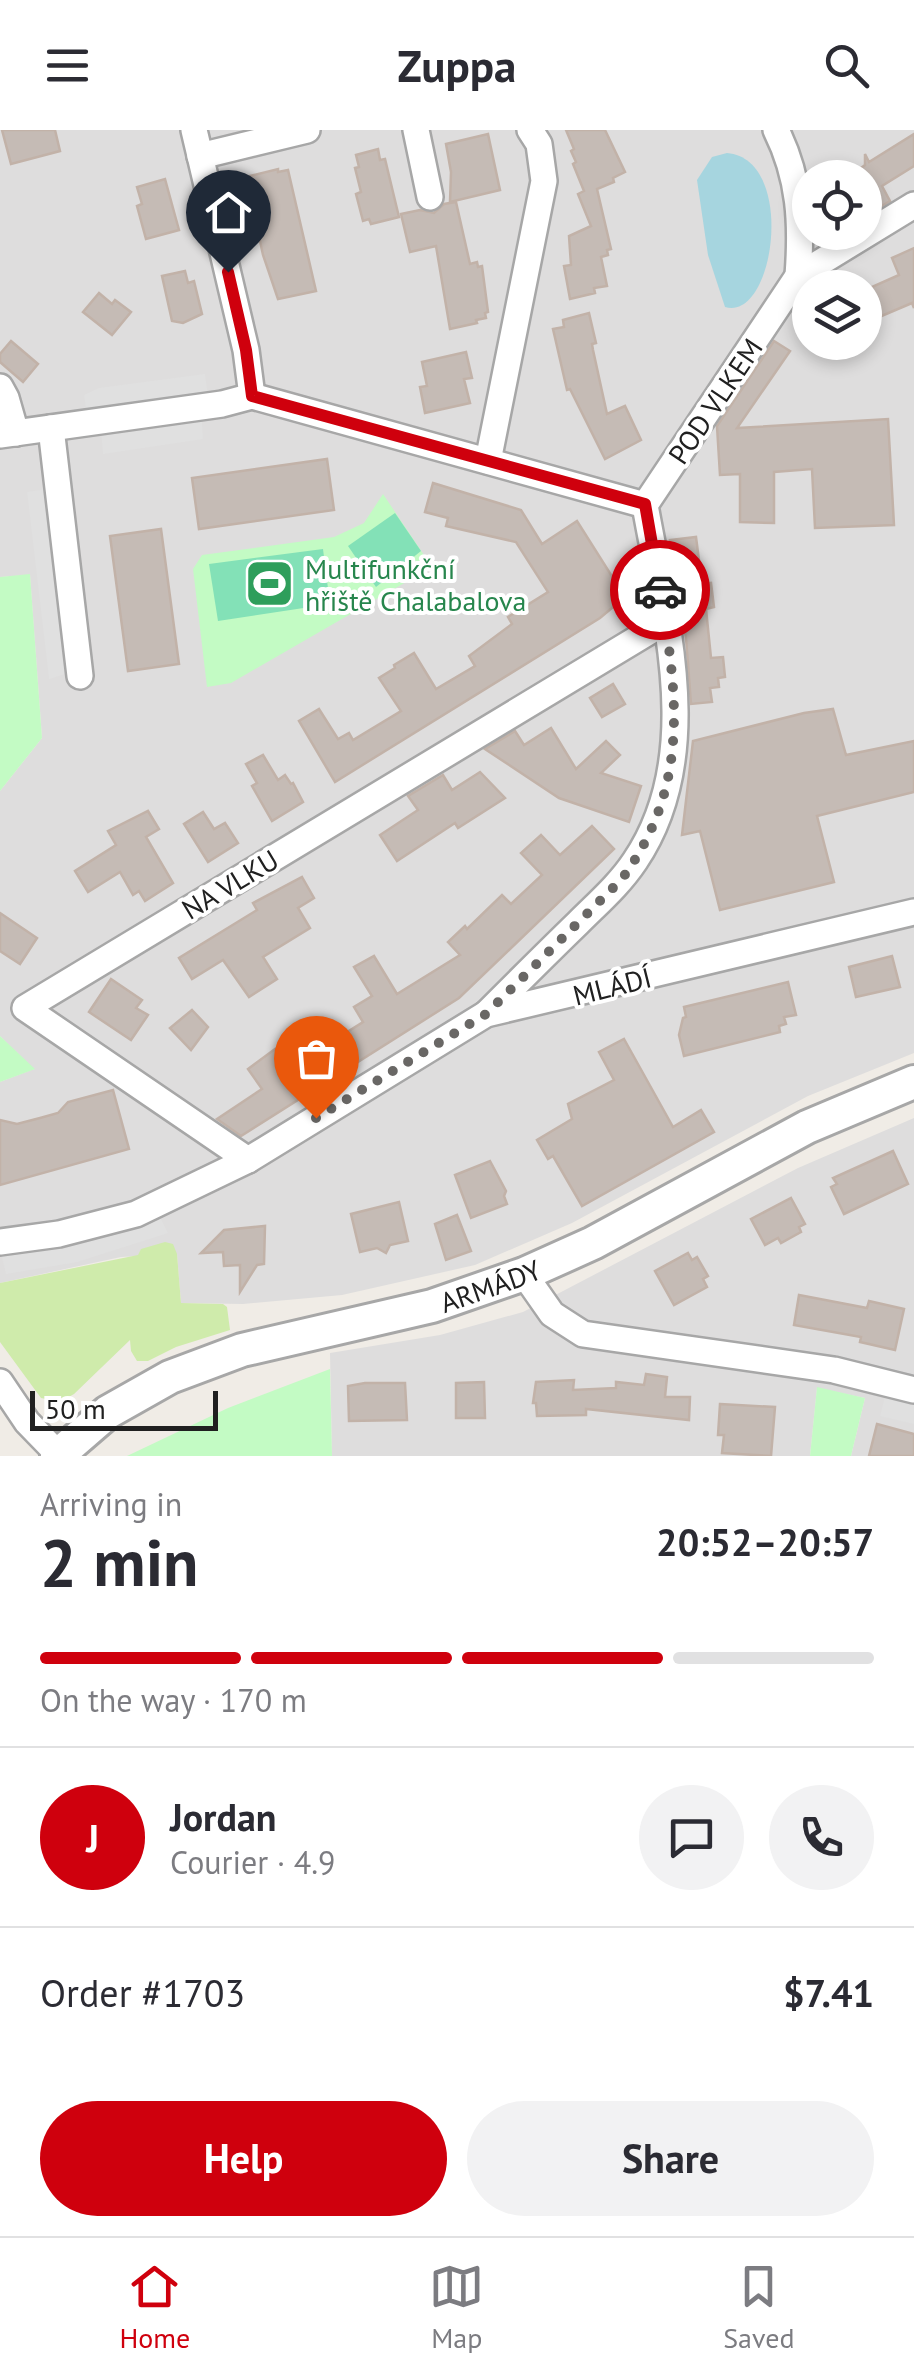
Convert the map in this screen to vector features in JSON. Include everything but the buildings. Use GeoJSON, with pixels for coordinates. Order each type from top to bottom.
{"type":"FeatureCollection","features":[{"type":"Feature","properties":{"kind":"street"},"geometry":{"type":"LineString","coordinates":[[252,396],[246,350],[197,143],[308,130]]}},
{"type":"Feature","properties":{"kind":"street"},"geometry":{"type":"LineString","coordinates":[[416,130],[430,197]]}},
{"type":"Feature","properties":{"kind":"street"},"geometry":{"type":"LineString","coordinates":[[496,463],[544,182],[539,144],[530,130]]}},
{"type":"Feature","properties":{"kind":"street"},"geometry":{"type":"LineString","coordinates":[[776,130],[796,181],[798,270]]}},
{"type":"Feature","properties":{"kind":"street","name":"POD VLKEM"},"geometry":{"type":"LineString","coordinates":[[808,270],[914,206]]}},
{"type":"Feature","properties":{"kind":"street","name":"POD VLKEM"},"geometry":{"type":"LineString","coordinates":[[645,504],[792,285]]}},
{"type":"Feature","properties":{"kind":"street"},"geometry":{"type":"LineString","coordinates":[[0,388],[6,398],[8,434],[222,404],[252,396],[645,504],[666,622],[676,737],[660,804],[646,844],[621,880],[486,1014]]}},
{"type":"Feature","properties":{"kind":"street"},"geometry":{"type":"LineString","coordinates":[[51,428],[80,676]]}},
{"type":"Feature","properties":{"kind":"street","name":"NA VLKU"},"geometry":{"type":"LineString","coordinates":[[248,1160],[25,1008],[666,622]]}},
{"type":"Feature","properties":{"kind":"street","name":"MLÁDÍ"},"geometry":{"type":"LineString","coordinates":[[0,1242],[58,1234],[136,1214],[248,1160],[486,1014],[914,912]]}},
{"type":"Feature","properties":{"kind":"street","name":"ARMÁDY"},"geometry":{"type":"LineString","coordinates":[[57,1455],[108,1412],[170,1376],[242,1350],[432,1306],[524,1274],[592,1243],[807,1127],[914,1082]]}},
{"type":"Feature","properties":{"kind":"street"},"geometry":{"type":"LineString","coordinates":[[524,1274],[552,1314],[583,1334],[834,1370],[914,1390]]}},
{"type":"Feature","properties":{"kind":"street"},"geometry":{"type":"LineString","coordinates":[[0,1382],[27,1422],[57,1455]]}},
{"type":"Feature","properties":{"kind":"shaded area"},"geometry":{"type":"Polygon","coordinates":[[[0,130],[914,130],[914,1053],[808,1096],[572,1223],[475,1265],[342,1295],[243,1304],[181,1303],[177,1254],[121,1257],[0,1283],[0,1082],[34,1069],[0,1036],[0,791],[42,738],[30,575],[0,577],[0,130]]]}},
{"type":"Feature","properties":{"kind":"shaded area"},"geometry":{"type":"Polygon","coordinates":[[[205,374],[208,395],[86,410],[84,395],[99,388],[205,374]]]}},
{"type":"Feature","properties":{"kind":"shaded area"},"geometry":{"type":"Polygon","coordinates":[[[202,421],[203,439],[103,454],[101,433],[202,421]]]}},
{"type":"Feature","properties":{"kind":"shaded area"},"geometry":{"type":"Polygon","coordinates":[[[47,489],[68,673],[49,679],[27,492],[47,489]]]}},
{"type":"Feature","properties":{"kind":"shaded area"},"geometry":{"type":"Polygon","coordinates":[[[914,1118],[914,1456],[851,1456],[865,1398],[817,1388],[810,1456],[332,1456],[330,1353],[440,1335],[523,1312],[798,1168],[914,1118]]]}},
{"type":"Feature","properties":{"kind":"shaded area"},"geometry":{"type":"Polygon","coordinates":[[[160,1217],[168,1233],[77,1262],[6,1274],[1,1253],[70,1243],[160,1217]]]}},
{"type":"Feature","properties":{"kind":"shaded area"},"geometry":{"type":"Polygon","coordinates":[[[885,1396],[914,1403],[914,1424],[880,1416],[885,1396]]]}},
{"type":"Feature","properties":{"kind":"green space"},"geometry":{"type":"Polygon","coordinates":[[[383,494],[432,567],[231,683],[207,687],[193,569],[202,555],[334,537],[364,523],[383,494]]]}},
{"type":"Feature","properties":{"kind":"green space","name":"Multifunkční hřiště Chalabalova"},"geometry":{"type":"Polygon","coordinates":[[[395,513],[421,551],[376,587],[348,546],[395,513]]]}},
{"type":"Feature","properties":{"kind":"green space","name":"Multifunkční hřiště Chalabalova"},"geometry":{"type":"Polygon","coordinates":[[[323,549],[330,604],[218,621],[209,564],[323,549]]]}},
{"type":"Feature","properties":{"kind":"green space"},"geometry":{"type":"Polygon","coordinates":[[[30,574],[42,738],[0,791],[0,577],[30,574]]]}},
{"type":"Feature","properties":{"kind":"green space"},"geometry":{"type":"Polygon","coordinates":[[[0,1036],[35,1069],[0,1082],[0,1036]]]}},
{"type":"Feature","properties":{"kind":"green space"},"geometry":{"type":"Polygon","coordinates":[[[165,1242],[173,1244],[177,1254],[181,1303],[223,1304],[227,1307],[230,1330],[176,1347],[148,1361],[137,1361],[130,1340],[74,1394],[60,1402],[41,1398],[0,1342],[0,1283],[138,1255],[141,1249],[165,1242]]]}},
{"type":"Feature","properties":{"kind":"green space"},"geometry":{"type":"Polygon","coordinates":[[[330,1369],[332,1456],[127,1456],[228,1408],[330,1369]]]}},
{"type":"Feature","properties":{"kind":"green space"},"geometry":{"type":"Polygon","coordinates":[[[817,1387],[865,1398],[851,1456],[810,1456],[817,1387]]]}},
{"type":"Feature","properties":{"kind":"water"},"geometry":{"type":"Polygon","coordinates":[[[727,153],[749,162],[763,182],[770,208],[771,238],[756,290],[742,305],[725,307],[708,255],[697,180],[712,157],[727,153]]]}},
{"type":"Feature","properties":{"kind":"way so far"},"geometry":{"type":"LineString","coordinates":[[316,1118],[486,1014],[621,880],[646,844],[676,737],[660,590]]}},
{"type":"Feature","properties":{"kind":"place","name":"Multifunkční hřiště Chalabalova"},"geometry":{"type":"Point","coordinates":[270,584]}},
{"type":"Feature","properties":{"kind":"route"},"geometry":{"type":"LineString","coordinates":[[228,272],[252,396],[645,504],[660,590]]}}]}
